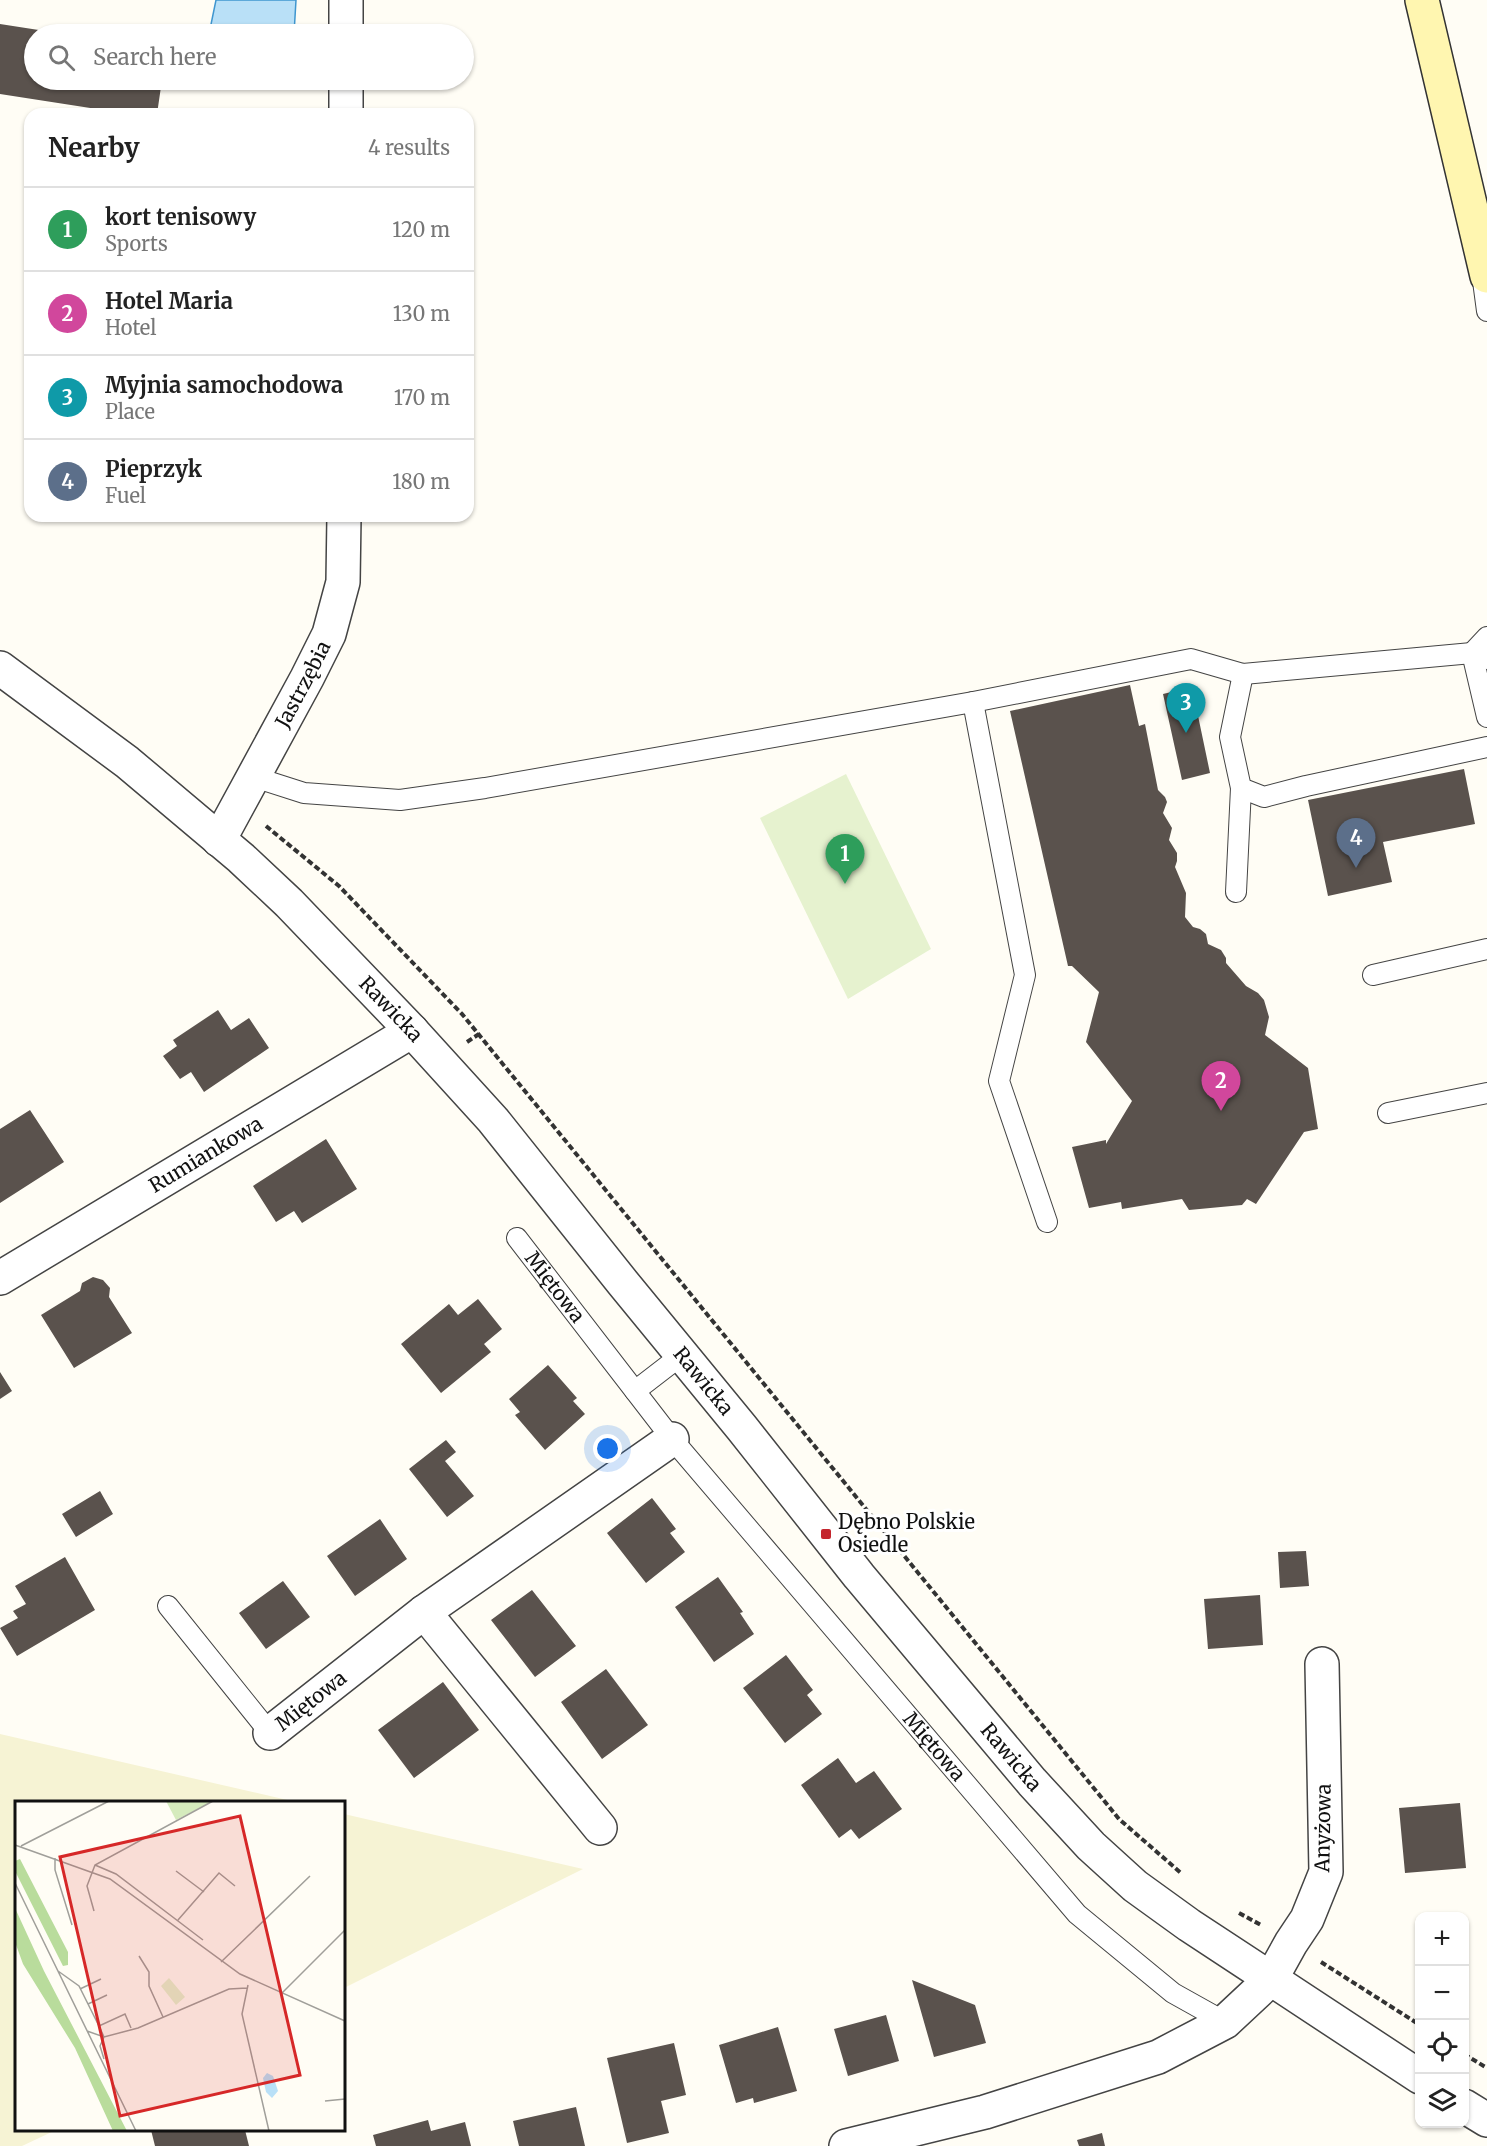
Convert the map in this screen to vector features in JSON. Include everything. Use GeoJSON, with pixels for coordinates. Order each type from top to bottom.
{"type":"FeatureCollection","features":[{"type":"Feature","properties":{"kind":"main road"},"geometry":{"type":"LineString","coordinates":[[1422,0],[1487,276]]}},
{"type":"Feature","properties":{"kind":"street"},"geometry":{"type":"LineString","coordinates":[[346,0],[346,24]]}},
{"type":"Feature","properties":{"kind":"street"},"geometry":{"type":"LineString","coordinates":[[346,90],[346,108]]}},
{"type":"Feature","properties":{"kind":"street","name":"Jastrzębia"},"geometry":{"type":"LineString","coordinates":[[219,840],[329,634],[344,582],[344,522]]}},
{"type":"Feature","properties":{"kind":"street","name":"Rawicka"},"geometry":{"type":"LineString","coordinates":[[0,668],[127,762],[219,840],[289,903],[412,1031],[493,1120],[859,1576],[1032,1782],[1091,1846],[1135,1886],[1189,1925],[1415,2074]]}},
{"type":"Feature","properties":{"kind":"street","name":"Rumiankowa"},"geometry":{"type":"LineString","coordinates":[[0,1278],[412,1031]]}},
{"type":"Feature","properties":{"kind":"street","name":"Miętowa"},"geometry":{"type":"LineString","coordinates":[[270,1733],[424,1612],[672,1439]]}},
{"type":"Feature","properties":{"kind":"street"},"geometry":{"type":"LineString","coordinates":[[424,1612],[600,1828]]}},
{"type":"Feature","properties":{"kind":"street","name":"Anyżowa"},"geometry":{"type":"LineString","coordinates":[[846,2146],[985,2112],[1158,2057],[1225,2022],[1271,1979],[1291,1942],[1307,1919],[1326,1872],[1322,1664]]}},
{"type":"Feature","properties":{"kind":"street"},"geometry":{"type":"LineString","coordinates":[[1469,2109],[1487,2120]]}},
{"type":"Feature","properties":{"kind":"lane"},"geometry":{"type":"LineString","coordinates":[[1477,234],[1487,311]]}},
{"type":"Feature","properties":{"kind":"lane"},"geometry":{"type":"LineString","coordinates":[[1487,637],[1479,656],[1487,717]]}},
{"type":"Feature","properties":{"kind":"lane"},"geometry":{"type":"LineString","coordinates":[[247,791],[400,801],[973,702],[1191,659],[1243,674],[1479,656]]}},
{"type":"Feature","properties":{"kind":"lane"},"geometry":{"type":"LineString","coordinates":[[1236,892],[1242,788],[1230,737],[1243,674]]}},
{"type":"Feature","properties":{"kind":"lane"},"geometry":{"type":"LineString","coordinates":[[973,702],[1025,975],[999,1081],[1047,1222]]}},
{"type":"Feature","properties":{"kind":"lane"},"geometry":{"type":"LineString","coordinates":[[1242,788],[1264,797],[1487,747]]}},
{"type":"Feature","properties":{"kind":"lane"},"geometry":{"type":"LineString","coordinates":[[1373,975],[1487,949]]}},
{"type":"Feature","properties":{"kind":"lane"},"geometry":{"type":"LineString","coordinates":[[1388,1113],[1487,1093]]}},
{"type":"Feature","properties":{"kind":"lane","name":"Miętowa"},"geometry":{"type":"LineString","coordinates":[[517,1238],[672,1439],[1077,1914],[1173,1993],[1225,2022]]}},
{"type":"Feature","properties":{"kind":"lane"},"geometry":{"type":"LineString","coordinates":[[635,1391],[683,1354]]}},
{"type":"Feature","properties":{"kind":"lane","name":"Miętowa"},"geometry":{"type":"LineString","coordinates":[[168,1606],[270,1733]]}},
{"type":"Feature","properties":{"kind":"path"},"geometry":{"type":"LineString","coordinates":[[247,791],[462,1014],[1119,1819],[1187,1877]]}},
{"type":"Feature","properties":{"kind":"path"},"geometry":{"type":"LineString","coordinates":[[1232,1909],[1291,1942],[1415,2022]]}},
{"type":"Feature","properties":{"kind":"path"},"geometry":{"type":"LineString","coordinates":[[1469,2057],[1487,2068]]}},
{"type":"Feature","properties":{"kind":"shaded area"},"geometry":{"type":"Polygon","coordinates":[[[0,1734],[292,1801],[15,1801],[15,2131],[54,2131],[22,2146],[0,2146],[0,1734]]]}},
{"type":"Feature","properties":{"kind":"shaded area"},"geometry":{"type":"Polygon","coordinates":[[[345,1814],[583,1869],[345,1988],[345,1814]]]}},
{"type":"Feature","properties":{"kind":"green space"},"geometry":{"type":"Polygon","coordinates":[[[846,774],[931,949],[848,999],[760,818],[846,774]]]}},
{"type":"Feature","properties":{"kind":"water"},"geometry":{"type":"Polygon","coordinates":[[[216,0],[296,0],[295,24],[211,24],[216,0]]]}},
{"type":"Feature","properties":{"kind":"building"},"geometry":{"type":"Polygon","coordinates":[[[0,24],[24,28],[24,90],[161,90],[158,108],[90,108],[0,94],[0,24]]]}},
{"type":"Feature","properties":{"kind":"building"},"geometry":{"type":"Polygon","coordinates":[[[1130,685],[1139,726],[1145,724],[1158,790],[1167,802],[1163,813],[1172,828],[1169,840],[1177,853],[1175,867],[1186,893],[1185,917],[1193,927],[1206,934],[1208,944],[1221,950],[1226,963],[1246,986],[1258,993],[1264,1000],[1269,1017],[1265,1035],[1308,1068],[1318,1129],[1304,1132],[1256,1204],[1247,1199],[1242,1205],[1189,1210],[1182,1199],[1122,1209],[1121,1202],[1089,1208],[1072,1147],[1106,1140],[1106,1144],[1132,1101],[1086,1042],[1099,992],[1072,966],[1068,966],[1010,711],[1130,685]]]}},
{"type":"Feature","properties":{"kind":"building"},"geometry":{"type":"Polygon","coordinates":[[[1192,687],[1210,773],[1182,780],[1163,694],[1192,687]]]}},
{"type":"Feature","properties":{"kind":"building"},"geometry":{"type":"Polygon","coordinates":[[[1464,769],[1475,824],[1383,842],[1392,882],[1328,896],[1308,800],[1464,769]]]}},
{"type":"Feature","properties":{"kind":"building"},"geometry":{"type":"Polygon","coordinates":[[[218,1010],[231,1030],[249,1018],[269,1048],[204,1092],[191,1072],[180,1079],[163,1056],[177,1046],[173,1040],[218,1010]]]}},
{"type":"Feature","properties":{"kind":"building"},"geometry":{"type":"Polygon","coordinates":[[[30,1110],[64,1162],[0,1203],[0,1129],[30,1110]]]}},
{"type":"Feature","properties":{"kind":"building"},"geometry":{"type":"Polygon","coordinates":[[[326,1139],[357,1189],[302,1223],[294,1211],[276,1222],[253,1186],[326,1139]]]}},
{"type":"Feature","properties":{"kind":"building"},"geometry":{"type":"Polygon","coordinates":[[[93,1277],[103,1280],[110,1288],[109,1297],[132,1333],[74,1368],[41,1315],[80,1291],[82,1283],[93,1277]]]}},
{"type":"Feature","properties":{"kind":"building"},"geometry":{"type":"Polygon","coordinates":[[[478,1299],[502,1329],[484,1344],[491,1352],[441,1393],[401,1344],[449,1304],[458,1315],[478,1299]]]}},
{"type":"Feature","properties":{"kind":"building"},"geometry":{"type":"Polygon","coordinates":[[[548,1365],[577,1398],[573,1401],[585,1414],[545,1450],[515,1415],[520,1412],[509,1399],[548,1365]]]}},
{"type":"Feature","properties":{"kind":"building"},"geometry":{"type":"Polygon","coordinates":[[[0,1372],[12,1391],[0,1399],[0,1372]]]}},
{"type":"Feature","properties":{"kind":"building"},"geometry":{"type":"Polygon","coordinates":[[[446,1440],[456,1452],[445,1461],[474,1496],[447,1517],[409,1469],[446,1440]]]}},
{"type":"Feature","properties":{"kind":"building"},"geometry":{"type":"Polygon","coordinates":[[[100,1491],[113,1514],[76,1537],[62,1514],[100,1491]]]}},
{"type":"Feature","properties":{"kind":"building"},"geometry":{"type":"Polygon","coordinates":[[[652,1498],[676,1529],[670,1533],[685,1552],[646,1583],[607,1533],[652,1498]]]}},
{"type":"Feature","properties":{"kind":"building"},"geometry":{"type":"Polygon","coordinates":[[[380,1519],[407,1559],[355,1596],[327,1556],[380,1519]]]}},
{"type":"Feature","properties":{"kind":"building"},"geometry":{"type":"Polygon","coordinates":[[[1306,1551],[1309,1586],[1280,1588],[1278,1552],[1306,1551]]]}},
{"type":"Feature","properties":{"kind":"building"},"geometry":{"type":"Polygon","coordinates":[[[65,1557],[95,1610],[17,1656],[0,1628],[18,1618],[13,1611],[26,1604],[15,1586],[65,1557]]]}},
{"type":"Feature","properties":{"kind":"building"},"geometry":{"type":"Polygon","coordinates":[[[718,1577],[743,1612],[740,1613],[754,1634],[714,1662],[675,1607],[718,1577]]]}},
{"type":"Feature","properties":{"kind":"building"},"geometry":{"type":"Polygon","coordinates":[[[283,1581],[310,1617],[266,1649],[239,1613],[283,1581]]]}},
{"type":"Feature","properties":{"kind":"building"},"geometry":{"type":"Polygon","coordinates":[[[532,1590],[576,1646],[535,1677],[491,1620],[532,1590]]]}},
{"type":"Feature","properties":{"kind":"building"},"geometry":{"type":"Polygon","coordinates":[[[1260,1595],[1263,1645],[1208,1649],[1204,1599],[1260,1595]]]}},
{"type":"Feature","properties":{"kind":"building"},"geometry":{"type":"Polygon","coordinates":[[[786,1655],[813,1690],[807,1695],[822,1714],[785,1743],[743,1688],[786,1655]]]}},
{"type":"Feature","properties":{"kind":"building"},"geometry":{"type":"Polygon","coordinates":[[[606,1669],[648,1725],[602,1759],[561,1702],[606,1669]]]}},
{"type":"Feature","properties":{"kind":"building"},"geometry":{"type":"Polygon","coordinates":[[[443,1682],[479,1730],[414,1778],[378,1730],[443,1682]]]}},
{"type":"Feature","properties":{"kind":"building"},"geometry":{"type":"Polygon","coordinates":[[[838,1758],[856,1783],[874,1771],[902,1809],[859,1839],[851,1829],[839,1838],[801,1785],[838,1758]]]}},
{"type":"Feature","properties":{"kind":"building"},"geometry":{"type":"Polygon","coordinates":[[[1460,1803],[1466,1868],[1405,1873],[1399,1808],[1460,1803]]]}},
{"type":"Feature","properties":{"kind":"building"},"geometry":{"type":"Polygon","coordinates":[[[912,1980],[975,2005],[986,2043],[934,2057],[912,1980]]]}},
{"type":"Feature","properties":{"kind":"building"},"geometry":{"type":"Polygon","coordinates":[[[886,2015],[899,2061],[848,2076],[834,2029],[886,2015]]]}},
{"type":"Feature","properties":{"kind":"building"},"geometry":{"type":"Polygon","coordinates":[[[778,2027],[797,2091],[754,2103],[753,2098],[736,2103],[719,2045],[778,2027]]]}},
{"type":"Feature","properties":{"kind":"building"},"geometry":{"type":"Polygon","coordinates":[[[674,2043],[686,2095],[661,2101],[669,2133],[627,2143],[607,2058],[674,2043]]]}},
{"type":"Feature","properties":{"kind":"building"},"geometry":{"type":"Polygon","coordinates":[[[576,2107],[585,2146],[519,2146],[513,2121],[576,2107]]]}},
{"type":"Feature","properties":{"kind":"building"},"geometry":{"type":"Polygon","coordinates":[[[428,2120],[431,2131],[465,2122],[471,2146],[376,2146],[373,2135],[428,2120]]]}},
{"type":"Feature","properties":{"kind":"building"},"geometry":{"type":"Polygon","coordinates":[[[151,2131],[245,2131],[249,2146],[155,2146],[151,2131]]]}},
{"type":"Feature","properties":{"kind":"building"},"geometry":{"type":"Polygon","coordinates":[[[1102,2133],[1105,2146],[1079,2146],[1077,2140],[1102,2133]]]}},
{"type":"Feature","properties":{"kind":"place","name":"Myjnia samochodowa"},"geometry":{"type":"Point","coordinates":[1186,733]}},
{"type":"Feature","properties":{"kind":"place","name":"Pieprzyk"},"geometry":{"type":"Point","coordinates":[1356,868]}},
{"type":"Feature","properties":{"kind":"place","name":"kort tenisowy"},"geometry":{"type":"Point","coordinates":[845,884]}},
{"type":"Feature","properties":{"kind":"place","name":"Hotel Maria"},"geometry":{"type":"Point","coordinates":[1221,1111]}},
{"type":"Feature","properties":{"kind":"place","name":"Dębno Polskie Osiedle"},"geometry":{"type":"Point","coordinates":[826,1534]}}]}
